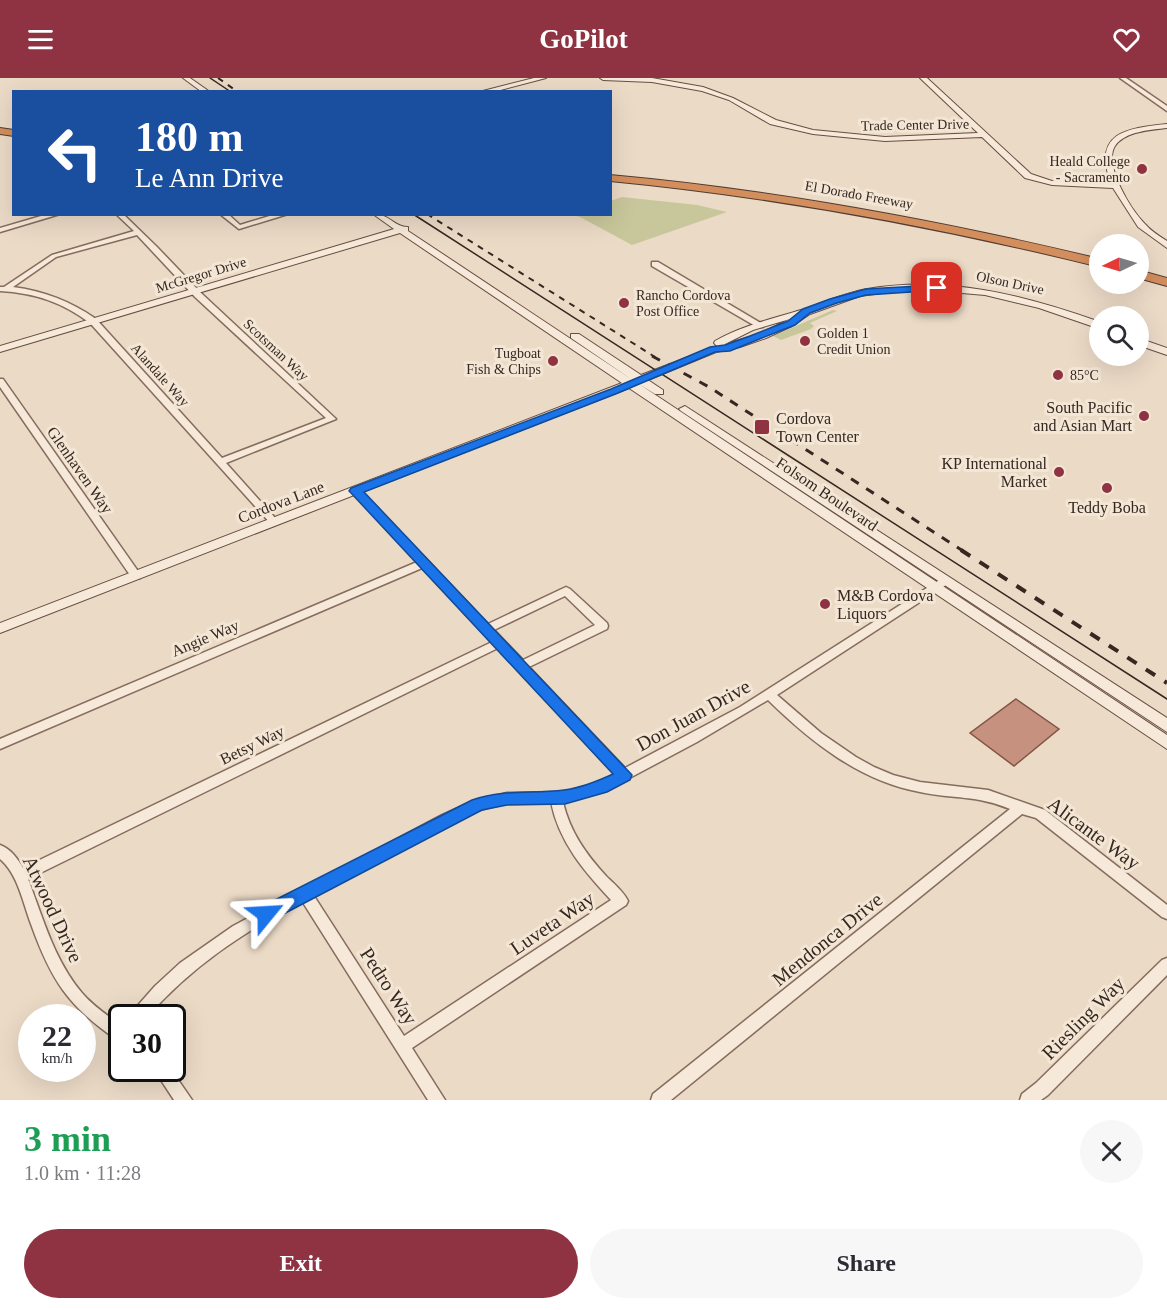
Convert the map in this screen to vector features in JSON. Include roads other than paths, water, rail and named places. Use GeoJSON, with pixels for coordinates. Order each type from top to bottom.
{"type":"FeatureCollection","features":[{"type":"Feature","properties":{"kind":"highway","name":"El Dorado Freeway"},"geometry":{"type":"LineString","coordinates":[[612,170],[723,181],[867,202],[969,222],[1089,250]]}},
{"type":"Feature","properties":{"kind":"highway","name":"El Dorado Freeway"},"geometry":{"type":"LineString","coordinates":[[612,178],[719,189],[860,210],[950,227],[1089,260]]}},
{"type":"Feature","properties":{"kind":"highway"},"geometry":{"type":"LineString","coordinates":[[1149,266],[1167,271]]}},
{"type":"Feature","properties":{"kind":"highway"},"geometry":{"type":"LineString","coordinates":[[1149,277],[1167,282]]}},
{"type":"Feature","properties":{"kind":"street"},"geometry":{"type":"LineString","coordinates":[[179,78],[193,83]]}},
{"type":"Feature","properties":{"kind":"street"},"geometry":{"type":"LineString","coordinates":[[179,78],[193,90]]}},
{"type":"Feature","properties":{"kind":"street"},"geometry":{"type":"LineString","coordinates":[[186,78],[204,90]]}},
{"type":"Feature","properties":{"kind":"street"},"geometry":{"type":"LineString","coordinates":[[491,90],[543,78]]}},
{"type":"Feature","properties":{"kind":"street","name":"Trade Center Drive"},"geometry":{"type":"LineString","coordinates":[[603,78],[662,81],[703,89],[731,99],[773,122],[813,132],[885,139],[984,135]]}},
{"type":"Feature","properties":{"kind":"street"},"geometry":{"type":"LineString","coordinates":[[923,78],[1028,176],[1036,180],[1117,186]]}},
{"type":"Feature","properties":{"kind":"street"},"geometry":{"type":"LineString","coordinates":[[1123,78],[1167,109]]}},
{"type":"Feature","properties":{"kind":"street"},"geometry":{"type":"LineString","coordinates":[[1167,126],[1139,130],[1117,140],[1108,152],[1108,166],[1138,222],[1154,237],[1167,245]]}},
{"type":"Feature","properties":{"kind":"street"},"geometry":{"type":"LineString","coordinates":[[0,230],[50,216]]}},
{"type":"Feature","properties":{"kind":"street","name":"Scotsman Way"},"geometry":{"type":"LineString","coordinates":[[121,216],[195,291],[332,419],[220,462]]}},
{"type":"Feature","properties":{"kind":"street"},"geometry":{"type":"LineString","coordinates":[[225,216],[239,227],[278,216]]}},
{"type":"Feature","properties":{"kind":"street","name":"Folsom Boulevard"},"geometry":{"type":"LineString","coordinates":[[381,216],[546,316],[757,470],[1167,726]]}},
{"type":"Feature","properties":{"kind":"street","name":"Folsom Boulevard"},"geometry":{"type":"LineString","coordinates":[[394,216],[405,229],[508,303],[853,518],[940,584],[1167,743]]}},
{"type":"Feature","properties":{"kind":"street","name":"McGregor Drive"},"geometry":{"type":"LineString","coordinates":[[0,349],[405,229]]}},
{"type":"Feature","properties":{"kind":"street"},"geometry":{"type":"LineString","coordinates":[[3,289],[54,256],[139,232]]}},
{"type":"Feature","properties":{"kind":"street"},"geometry":{"type":"LineString","coordinates":[[655,264],[760,325],[771,326],[803,315]]}},
{"type":"Feature","properties":{"kind":"street","name":"Alandale Way"},"geometry":{"type":"LineString","coordinates":[[3,289],[20,288],[48,296],[70,306],[93,321],[274,522]]}},
{"type":"Feature","properties":{"kind":"street","name":"Olson Drive"},"geometry":{"type":"LineString","coordinates":[[635,382],[714,349],[726,348],[833,301],[866,292],[937,288],[1005,295],[1043,305],[1089,322]]}},
{"type":"Feature","properties":{"kind":"street"},"geometry":{"type":"LineString","coordinates":[[508,303],[517,303],[536,314],[546,316]]}},
{"type":"Feature","properties":{"kind":"street"},"geometry":{"type":"LineString","coordinates":[[726,348],[729,343],[756,332],[760,325]]}},
{"type":"Feature","properties":{"kind":"street","name":"Olson Drive"},"geometry":{"type":"LineString","coordinates":[[714,349],[720,341],[760,325]]}},
{"type":"Feature","properties":{"kind":"street"},"geometry":{"type":"LineString","coordinates":[[1149,345],[1167,352]]}},
{"type":"Feature","properties":{"kind":"street","name":"Glenhaven Way"},"geometry":{"type":"LineString","coordinates":[[0,381],[136,576]]}},
{"type":"Feature","properties":{"kind":"street","name":"Cordova Lane"},"geometry":{"type":"LineString","coordinates":[[0,628],[635,382]]}},
{"type":"Feature","properties":{"kind":"street"},"geometry":{"type":"LineString","coordinates":[[757,470],[776,474],[841,517],[853,518]]}},
{"type":"Feature","properties":{"kind":"street"},"geometry":{"type":"LineString","coordinates":[[356,491],[624,775]]}},
{"type":"Feature","properties":{"kind":"street","name":"Angie Way"},"geometry":{"type":"LineString","coordinates":[[0,744],[424,562]]}},
{"type":"Feature","properties":{"kind":"street","name":"Don Juan Drive"},"geometry":{"type":"LineString","coordinates":[[149,1004],[172,978],[213,944],[305,894],[478,805],[507,798],[556,798],[584,793],[624,775],[693,740],[770,694],[940,584]]}},
{"type":"Feature","properties":{"kind":"street"},"geometry":{"type":"LineString","coordinates":[[486,629],[566,591],[603,627],[521,666]]}},
{"type":"Feature","properties":{"kind":"street","name":"Betsy Way"},"geometry":{"type":"LineString","coordinates":[[20,876],[499,643]]}},
{"type":"Feature","properties":{"kind":"street","name":"Alicante Way"},"geometry":{"type":"LineString","coordinates":[[770,694],[837,753],[879,775],[911,786],[967,791],[989,796],[1019,809],[1040,813],[1167,913]]}},
{"type":"Feature","properties":{"kind":"street","name":"Luveta Way"},"geometry":{"type":"LineString","coordinates":[[402,1046],[621,901],[570,840],[561,823],[556,798]]}},
{"type":"Feature","properties":{"kind":"street","name":"Mendonca Drive"},"geometry":{"type":"LineString","coordinates":[[659,1100],[1019,809]]}},
{"type":"Feature","properties":{"kind":"street","name":"Atwood Drive"},"geometry":{"type":"LineString","coordinates":[[0,851],[12,861],[20,876],[59,973],[77,998],[108,1025]]}},
{"type":"Feature","properties":{"kind":"street","name":"Pedro Way"},"geometry":{"type":"LineString","coordinates":[[305,894],[437,1100]]}},
{"type":"Feature","properties":{"kind":"street","name":"Riesling Way"},"geometry":{"type":"LineString","coordinates":[[1028,1100],[1042,1089],[1167,965]]}},
{"type":"Feature","properties":{"kind":"street"},"geometry":{"type":"LineString","coordinates":[[171,1082],[184,1100]]}},
{"type":"Feature","properties":{"kind":"tram line"},"geometry":{"type":"LineString","coordinates":[[210,78],[228,90]]}},
{"type":"Feature","properties":{"kind":"tram line"},"geometry":{"type":"LineString","coordinates":[[416,216],[1167,699]]}},
{"type":"Feature","properties":{"kind":"railway"},"geometry":{"type":"LineString","coordinates":[[218,78],[235,90]]}},
{"type":"Feature","properties":{"kind":"railway"},"geometry":{"type":"LineString","coordinates":[[430,216],[655,357]]}},
{"type":"Feature","properties":{"kind":"railway"},"geometry":{"type":"LineString","coordinates":[[652,356],[709,387],[963,551]]}},
{"type":"Feature","properties":{"kind":"railway"},"geometry":{"type":"LineString","coordinates":[[961,550],[1167,683]]}},
{"type":"Feature","properties":{"kind":"place","name":"Heald College - Sacramento"},"geometry":{"type":"Point","coordinates":[1142,169]}},
{"type":"Feature","properties":{"kind":"place","name":"Rancho Cordova Post Office"},"geometry":{"type":"Point","coordinates":[624,303]}},
{"type":"Feature","properties":{"kind":"place","name":"Golden 1 Credit Union"},"geometry":{"type":"Point","coordinates":[805,341]}},
{"type":"Feature","properties":{"kind":"place","name":"Tugboat Fish & Chips"},"geometry":{"type":"Point","coordinates":[553,361]}},
{"type":"Feature","properties":{"kind":"place","name":"85°C"},"geometry":{"type":"Point","coordinates":[1058,375]}},
{"type":"Feature","properties":{"kind":"place","name":"South Pacific and Asian Mart"},"geometry":{"type":"Point","coordinates":[1144,416]}},
{"type":"Feature","properties":{"kind":"place","name":"Cordova Town Center"},"geometry":{"type":"Point","coordinates":[762,427]}},
{"type":"Feature","properties":{"kind":"place","name":"KP International Market"},"geometry":{"type":"Point","coordinates":[1059,472]}},
{"type":"Feature","properties":{"kind":"place","name":"Teddy Boba"},"geometry":{"type":"Point","coordinates":[1107,488]}},
{"type":"Feature","properties":{"kind":"place","name":"M&B Cordova Liquors"},"geometry":{"type":"Point","coordinates":[825,604]}}]}
